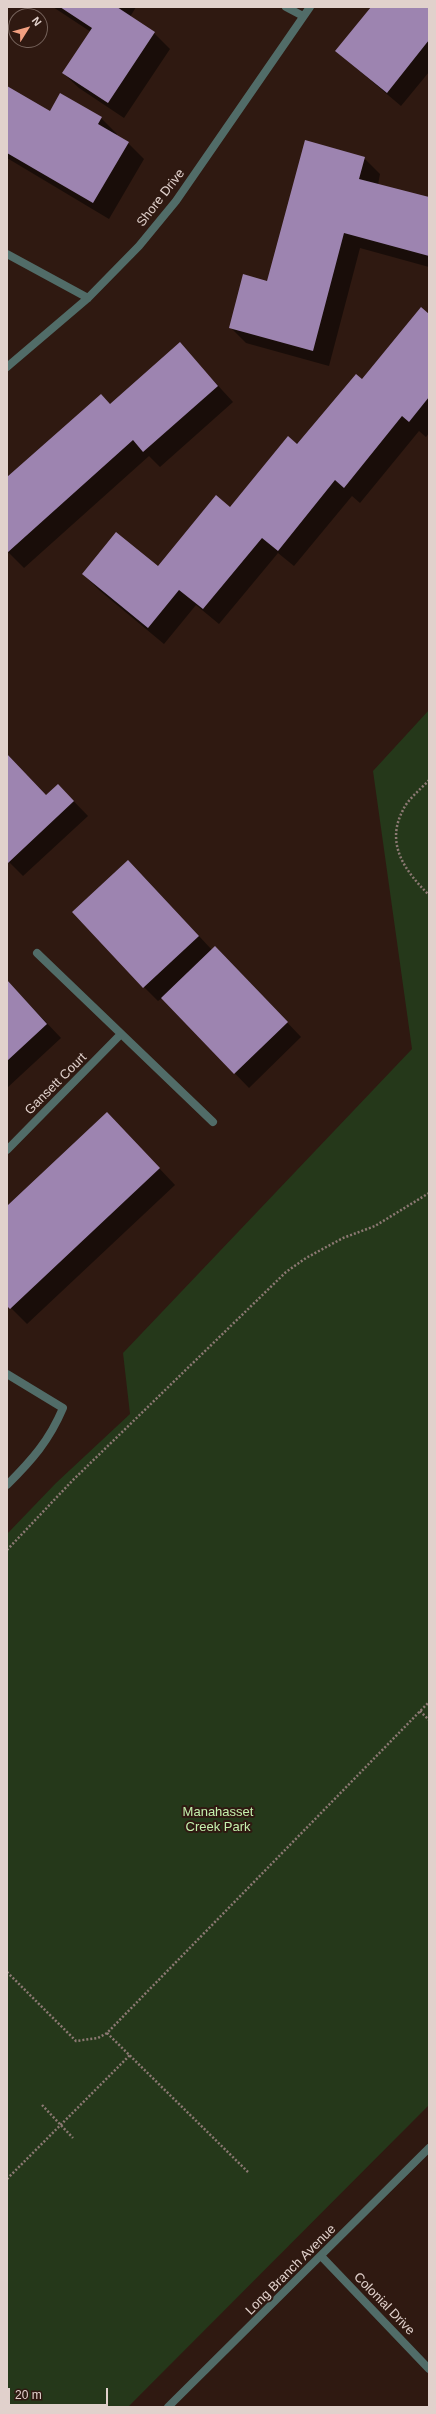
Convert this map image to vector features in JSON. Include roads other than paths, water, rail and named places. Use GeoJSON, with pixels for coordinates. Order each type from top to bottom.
{"type":"FeatureCollection","features":[{"type":"Feature","properties":{"kind":"street"},"geometry":{"type":"LineString","coordinates":[[286,7],[303,16]]}},
{"type":"Feature","properties":{"kind":"street","name":"Shore Drive"},"geometry":{"type":"LineString","coordinates":[[7,367],[88,298],[139,246],[176,201],[310,7]]}},
{"type":"Feature","properties":{"kind":"street"},"geometry":{"type":"LineString","coordinates":[[7,254],[88,298]]}},
{"type":"Feature","properties":{"kind":"street"},"geometry":{"type":"LineString","coordinates":[[37,953],[213,1122]]}},
{"type":"Feature","properties":{"kind":"street","name":"Gansett Court"},"geometry":{"type":"LineString","coordinates":[[7,1150],[121,1034]]}},
{"type":"Feature","properties":{"kind":"street"},"geometry":{"type":"LineString","coordinates":[[7,1374],[63,1408],[52,1432],[36,1455],[7,1485]]}},
{"type":"Feature","properties":{"kind":"street","name":"Long Branch Avenue"},"geometry":{"type":"LineString","coordinates":[[168,2407],[322,2257],[429,2148]]}},
{"type":"Feature","properties":{"kind":"street","name":"Colonial Drive"},"geometry":{"type":"LineString","coordinates":[[322,2257],[429,2368]]}},
{"type":"Feature","properties":{"kind":"park label","name":"Manahasset Creek Park"},"geometry":{"type":"Point","coordinates":[218,1820]}}]}
